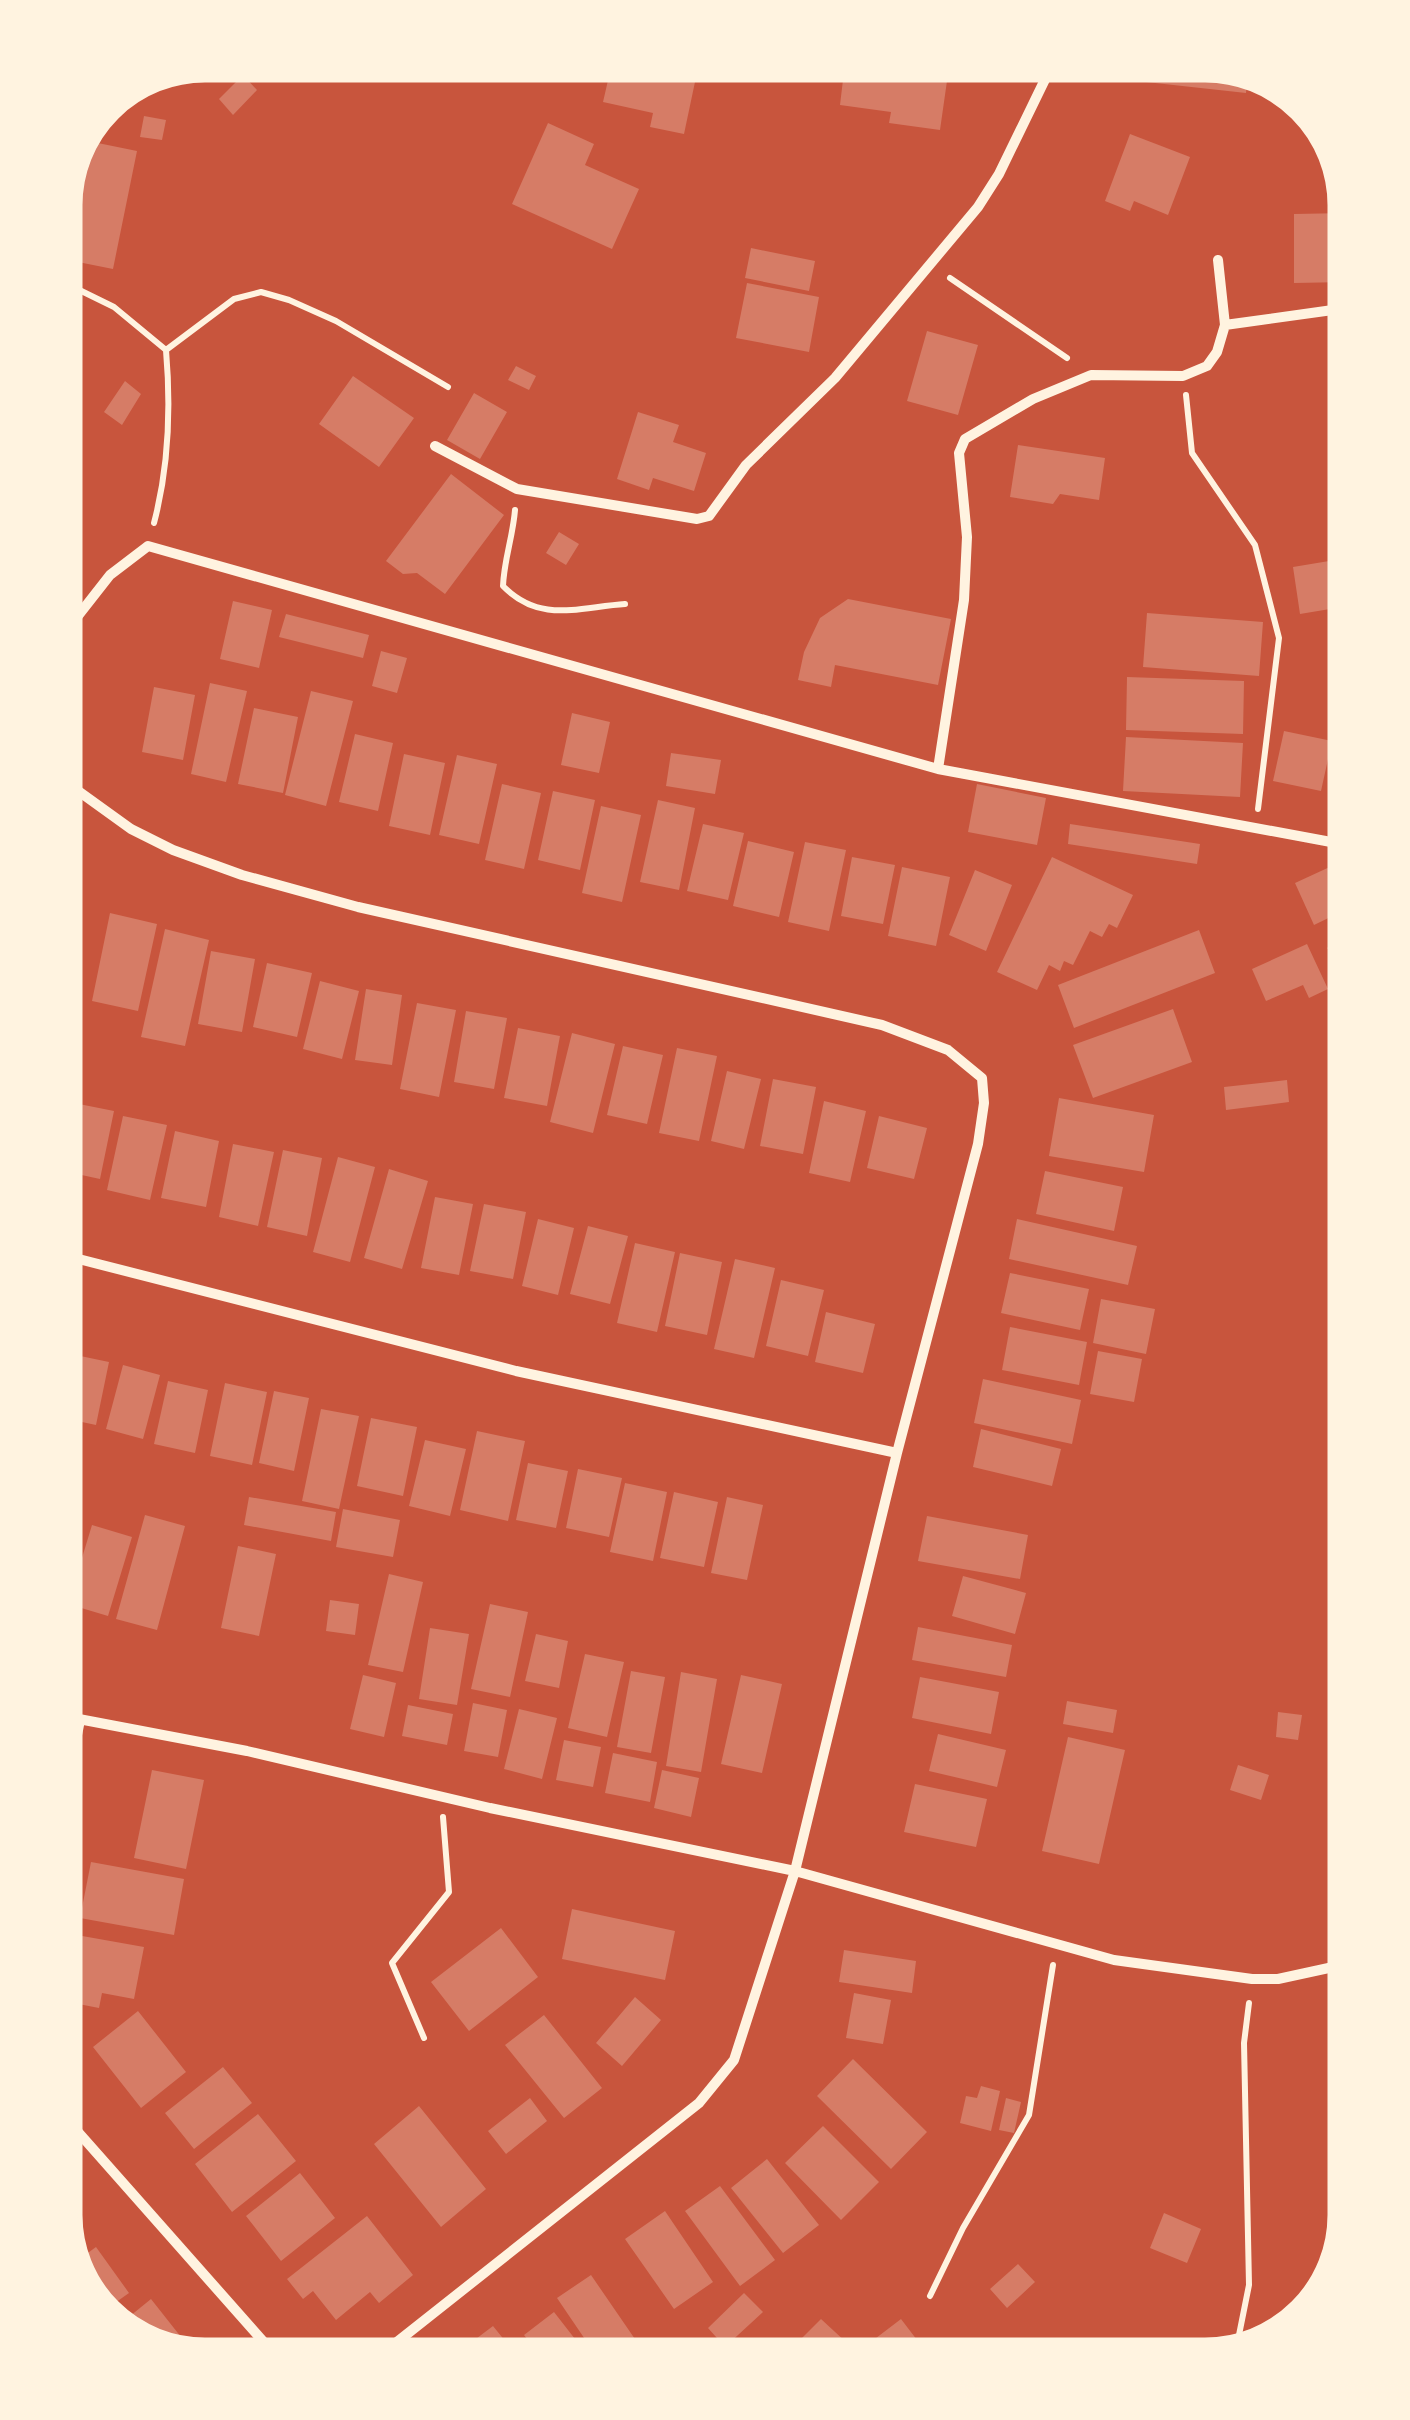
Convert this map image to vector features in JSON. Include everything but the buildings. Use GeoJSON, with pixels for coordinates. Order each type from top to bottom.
{"type":"FeatureCollection","features":[{"type":"Feature","properties":{"kind":"street"},"geometry":{"type":"LineString","coordinates":[[435,446],[517,489],[697,519],[709,516],[746,465],[835,378],[932,266],[1000,174],[1044,80]]}},
{"type":"Feature","properties":{"kind":"street"},"geometry":{"type":"LineString","coordinates":[[938,769],[964,600],[967,537],[959,452],[966,439],[1033,399],[1091,375],[1184,376],[1207,366],[1217,352],[1225,325],[1218,260]]}},
{"type":"Feature","properties":{"kind":"street"},"geometry":{"type":"LineString","coordinates":[[1225,325],[1330,310]]}},
{"type":"Feature","properties":{"kind":"street"},"geometry":{"type":"LineString","coordinates":[[80,613],[110,575],[148,546],[938,769],[1330,842]]}},
{"type":"Feature","properties":{"kind":"street"},"geometry":{"type":"LineString","coordinates":[[80,792],[130,829],[173,850],[242,874],[358,907],[882,1025],[948,1050],[982,1078],[984,1104],[978,1144],[897,1453],[795,1872],[734,2060],[699,2103],[399,2340]]}},
{"type":"Feature","properties":{"kind":"street"},"geometry":{"type":"LineString","coordinates":[[80,1259],[516,1371],[897,1453]]}},
{"type":"Feature","properties":{"kind":"street"},"geometry":{"type":"LineString","coordinates":[[80,1720],[247,1751],[795,1872],[1114,1960],[1252,1978],[1278,1978],[1330,1968]]}},
{"type":"Feature","properties":{"kind":"street"},"geometry":{"type":"LineString","coordinates":[[80,2135],[262,2340]]}},
{"type":"Feature","properties":{"kind":"path"},"geometry":{"type":"LineString","coordinates":[[932,266],[1091,375]]}},
{"type":"Feature","properties":{"kind":"path"},"geometry":{"type":"LineString","coordinates":[[80,290],[114,307],[166,350],[168,432],[148,546]]}},
{"type":"Feature","properties":{"kind":"path"},"geometry":{"type":"LineString","coordinates":[[166,350],[234,299],[261,292],[336,322],[448,387]]}},
{"type":"Feature","properties":{"kind":"path"},"geometry":{"type":"LineString","coordinates":[[1184,376],[1192,453],[1255,545],[1279,638],[1255,830]]}},
{"type":"Feature","properties":{"kind":"path"},"geometry":{"type":"LineString","coordinates":[[517,489],[514,529],[504,561],[502,586],[515,599],[533,607],[564,613],[587,606],[626,604]]}},
{"type":"Feature","properties":{"kind":"path"},"geometry":{"type":"LineString","coordinates":[[424,2038],[392,1962],[449,1892],[440,1796]]}},
{"type":"Feature","properties":{"kind":"path"},"geometry":{"type":"LineString","coordinates":[[930,2296],[963,2228],[1029,2115],[1056,1944]]}},
{"type":"Feature","properties":{"kind":"path"},"geometry":{"type":"LineString","coordinates":[[1239,2335],[1249,2286],[1244,2043],[1252,1978]]}}]}
